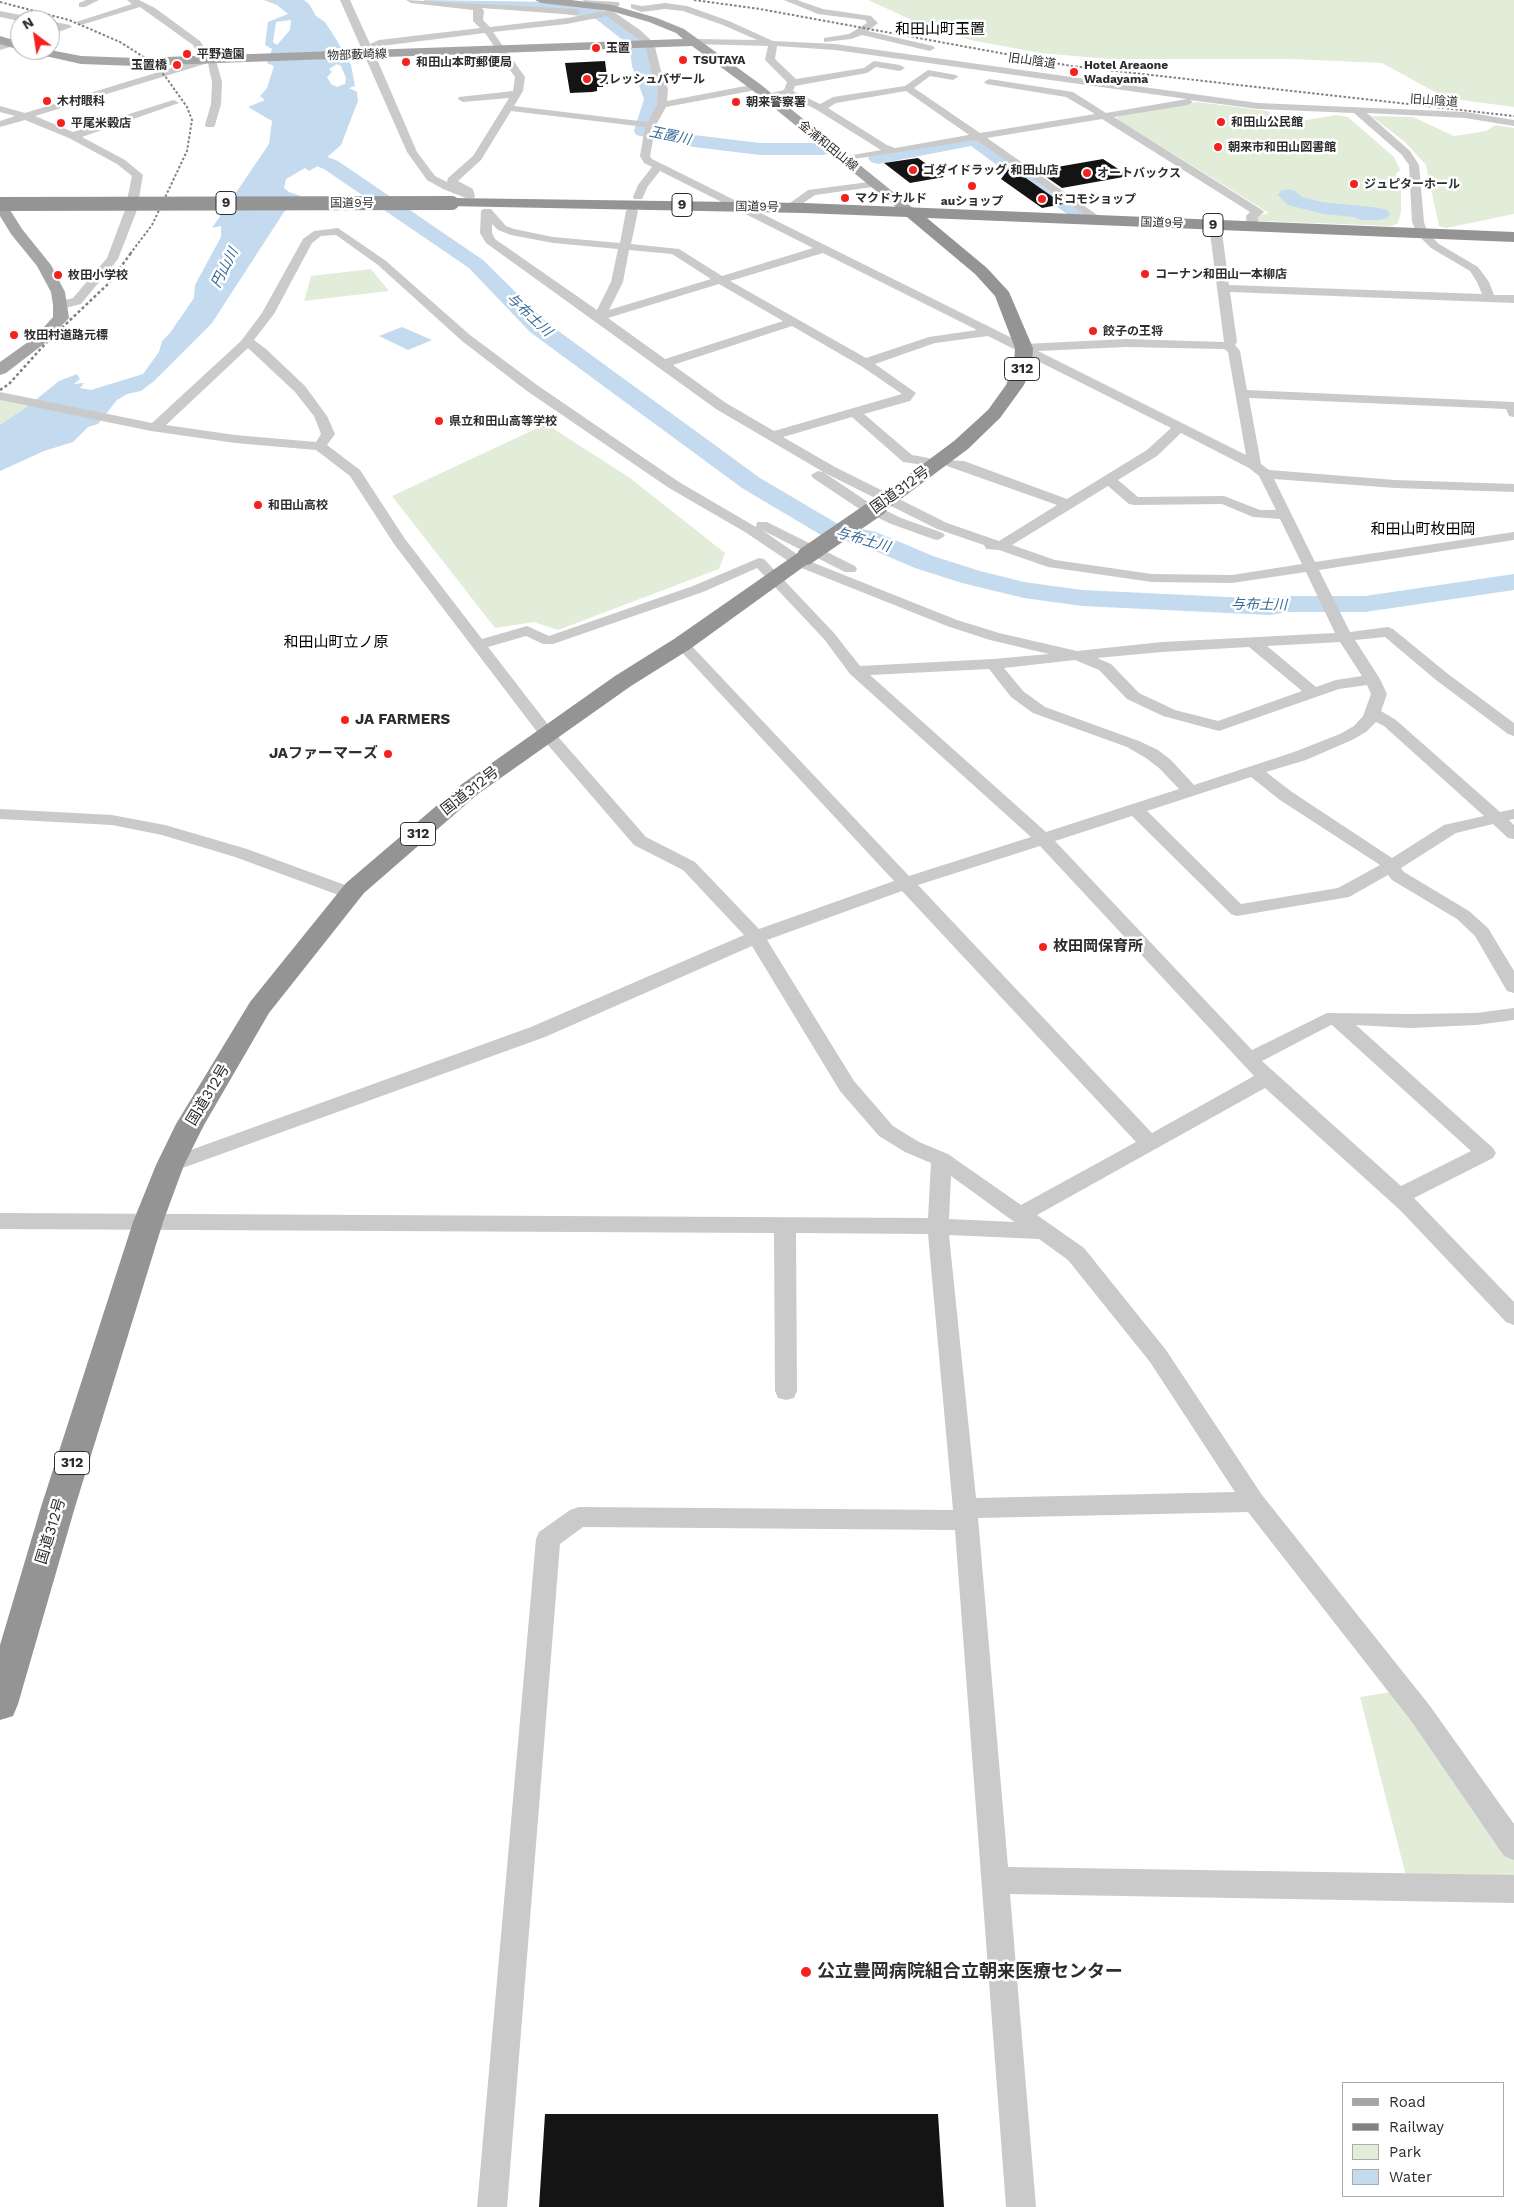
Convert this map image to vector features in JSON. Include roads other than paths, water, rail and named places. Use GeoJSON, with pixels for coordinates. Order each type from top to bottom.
{"type":"FeatureCollection","features":[{"type":"Feature","properties":{"kind":"highway","name":"国道9号"},"geometry":{"type":"LineString","coordinates":[[0,204],[452,203],[736,206],[1514,237]]}},
{"type":"Feature","properties":{"kind":"highway","name":"国道312号"},"geometry":{"type":"LineString","coordinates":[[0,1704],[58,1507],[148,1222],[170,1165],[190,1124],[259,1008],[350,893],[470,789],[622,681],[682,644],[884,502],[961,445],[994,414],[1016,385],[1023,366],[1024,348],[1003,295],[981,271],[912,213]]}},
{"type":"Feature","properties":{"kind":"main road"},"geometry":{"type":"LineString","coordinates":[[541,0],[612,8],[660,22],[680,31],[696,42]]}},
{"type":"Feature","properties":{"kind":"main road","name":"物部藪崎線"},"geometry":{"type":"LineString","coordinates":[[60,56],[99,61],[213,59],[368,52],[696,42]]}},
{"type":"Feature","properties":{"kind":"main road","name":"金浦和田山線"},"geometry":{"type":"LineString","coordinates":[[696,42],[756,87],[912,213]]}},
{"type":"Feature","properties":{"kind":"main road"},"geometry":{"type":"LineString","coordinates":[[0,204],[16,231],[44,265],[58,292],[61,305],[61,318],[40,340],[0,370]]}},
{"type":"Feature","properties":{"kind":"street"},"geometry":{"type":"LineString","coordinates":[[82,4],[94,0]]}},
{"type":"Feature","properties":{"kind":"street"},"geometry":{"type":"LineString","coordinates":[[132,0],[152,10],[197,43],[213,59],[217,82],[216,104],[210,125]]}},
{"type":"Feature","properties":{"kind":"street"},"geometry":{"type":"LineString","coordinates":[[345,0],[412,152],[431,178],[470,196],[468,189],[452,182],[452,180],[477,158],[515,95],[520,77],[488,30],[478,21],[479,11],[476,8],[411,0]]}},
{"type":"Feature","properties":{"kind":"street"},"geometry":{"type":"LineString","coordinates":[[587,0],[612,8],[637,32],[640,44],[663,88],[662,105],[651,125],[645,156],[658,167],[1024,348],[1260,469],[1395,484],[1514,488]]}},
{"type":"Feature","properties":{"kind":"street"},"geometry":{"type":"LineString","coordinates":[[368,52],[378,43],[592,17],[612,8],[634,6],[647,0]]}},
{"type":"Feature","properties":{"kind":"street"},"geometry":{"type":"LineString","coordinates":[[789,0],[821,12],[868,18],[873,24],[862,32],[851,36],[799,44]]}},
{"type":"Feature","properties":{"kind":"street"},"geometry":{"type":"LineString","coordinates":[[81,22],[141,4]]}},
{"type":"Feature","properties":{"kind":"street"},"geometry":{"type":"LineString","coordinates":[[461,6],[555,10],[585,13],[592,17]]}},
{"type":"Feature","properties":{"kind":"street"},"geometry":{"type":"LineString","coordinates":[[634,6],[641,9],[665,6],[684,8],[726,23],[773,44],[770,60],[794,82]]}},
{"type":"Feature","properties":{"kind":"street"},"geometry":{"type":"LineString","coordinates":[[60,26],[67,27],[60,29]]}},
{"type":"Feature","properties":{"kind":"street"},"geometry":{"type":"LineString","coordinates":[[862,32],[974,59],[967,65]]}},
{"type":"Feature","properties":{"kind":"street","name":"旧山陰道"},"geometry":{"type":"LineString","coordinates":[[696,42],[799,44],[877,52],[1258,106],[1465,115],[1514,123]]}},
{"type":"Feature","properties":{"kind":"street"},"geometry":{"type":"LineString","coordinates":[[0,124],[213,59]]}},
{"type":"Feature","properties":{"kind":"street"},"geometry":{"type":"LineString","coordinates":[[788,92],[791,83],[794,82],[867,70],[874,64],[965,78]]}},
{"type":"Feature","properties":{"kind":"street"},"geometry":{"type":"LineString","coordinates":[[987,68],[974,80],[1069,94],[1258,212],[1252,216],[1253,227]]}},
{"type":"Feature","properties":{"kind":"street"},"geometry":{"type":"LineString","coordinates":[[821,108],[833,100],[908,88],[928,73]]}},
{"type":"Feature","properties":{"kind":"street"},"geometry":{"type":"LineString","coordinates":[[662,105],[756,87]]}},
{"type":"Feature","properties":{"kind":"street"},"geometry":{"type":"LineString","coordinates":[[908,88],[1099,221]]}},
{"type":"Feature","properties":{"kind":"street"},"geometry":{"type":"LineString","coordinates":[[73,89],[90,96]]}},
{"type":"Feature","properties":{"kind":"street"},"geometry":{"type":"LineString","coordinates":[[768,97],[788,92],[821,108],[883,147],[894,151]]}},
{"type":"Feature","properties":{"kind":"street"},"geometry":{"type":"LineString","coordinates":[[463,99],[515,95]]}},
{"type":"Feature","properties":{"kind":"street"},"geometry":{"type":"LineString","coordinates":[[845,160],[1207,99]]}},
{"type":"Feature","properties":{"kind":"street"},"geometry":{"type":"LineString","coordinates":[[73,136],[174,103]]}},
{"type":"Feature","properties":{"kind":"street"},"geometry":{"type":"LineString","coordinates":[[507,108],[651,125]]}},
{"type":"Feature","properties":{"kind":"street"},"geometry":{"type":"LineString","coordinates":[[0,109],[25,116],[73,136],[121,162],[138,175],[134,197],[112,259],[77,301],[61,305]]}},
{"type":"Feature","properties":{"kind":"street"},"geometry":{"type":"LineString","coordinates":[[1358,110],[1406,153],[1414,164],[1418,222],[1422,233],[1435,246],[1474,269],[1483,282],[1489,298]]}},
{"type":"Feature","properties":{"kind":"street"},"geometry":{"type":"LineString","coordinates":[[638,197],[644,185],[658,167]]}},
{"type":"Feature","properties":{"kind":"street"},"geometry":{"type":"LineString","coordinates":[[790,208],[812,192],[876,184]]}},
{"type":"Feature","properties":{"kind":"street"},"geometry":{"type":"LineString","coordinates":[[0,198],[134,197]]}},
{"type":"Feature","properties":{"kind":"street"},"geometry":{"type":"LineString","coordinates":[[772,436],[905,398],[910,393],[865,363],[675,252],[553,240],[511,232],[502,228],[487,211],[486,233],[490,241],[599,317],[721,406],[884,502],[942,526],[1053,564],[1152,578],[1232,579],[1311,569],[1514,536]]}},
{"type":"Feature","properties":{"kind":"street"},"geometry":{"type":"LineString","coordinates":[[599,317],[616,282],[632,211]]}},
{"type":"Feature","properties":{"kind":"street"},"geometry":{"type":"LineString","coordinates":[[1215,225],[1232,338],[1231,342],[1227,345]]}},
{"type":"Feature","properties":{"kind":"street"},"geometry":{"type":"LineString","coordinates":[[153,427],[248,341],[268,314],[307,241],[318,233],[338,231],[382,263],[466,338],[532,388],[674,485],[802,559],[952,623],[995,638],[1075,655],[1105,667],[1133,696],[1169,713],[1219,726],[1336,685],[1372,680]]}},
{"type":"Feature","properties":{"kind":"street"},"geometry":{"type":"LineString","coordinates":[[599,317],[823,249]]}},
{"type":"Feature","properties":{"kind":"street"},"geometry":{"type":"LineString","coordinates":[[1225,288],[1514,299]]}},
{"type":"Feature","properties":{"kind":"street"},"geometry":{"type":"LineString","coordinates":[[663,364],[792,322]]}},
{"type":"Feature","properties":{"kind":"street"},"geometry":{"type":"LineString","coordinates":[[865,363],[933,340],[989,332]]}},
{"type":"Feature","properties":{"kind":"street"},"geometry":{"type":"LineString","coordinates":[[248,341],[300,389],[320,416],[328,434],[320,446]]}},
{"type":"Feature","properties":{"kind":"street"},"geometry":{"type":"LineString","coordinates":[[170,1165],[538,1032],[756,936],[906,883],[1300,756],[1346,737],[1360,729],[1371,718],[1379,694],[1345,638],[1285,515],[1260,469],[1234,351],[1227,345],[1126,343],[1024,348]]}},
{"type":"Feature","properties":{"kind":"street"},"geometry":{"type":"LineString","coordinates":[[1242,394],[1511,405],[1514,413]]}},
{"type":"Feature","properties":{"kind":"street"},"geometry":{"type":"LineString","coordinates":[[0,396],[153,427],[234,439],[320,446],[354,473],[399,541],[547,734],[640,841],[689,866],[756,936],[847,1086],[886,1131],[912,1147],[941,1159],[1076,1254],[1158,1356],[1254,1502],[1420,1714],[1514,1847]]}},
{"type":"Feature","properties":{"kind":"street"},"geometry":{"type":"LineString","coordinates":[[855,413],[908,459],[924,461]]}},
{"type":"Feature","properties":{"kind":"street"},"geometry":{"type":"LineString","coordinates":[[795,449],[809,468],[828,483],[863,505],[896,521],[972,546],[1000,546],[1152,453],[1180,427]]}},
{"type":"Feature","properties":{"kind":"street"},"geometry":{"type":"LineString","coordinates":[[952,464],[959,464],[1068,504]]}},
{"type":"Feature","properties":{"kind":"street"},"geometry":{"type":"LineString","coordinates":[[1109,479],[1134,501],[1224,500],[1258,514],[1285,515]]}},
{"type":"Feature","properties":{"kind":"street"},"geometry":{"type":"LineString","coordinates":[[705,502],[775,531],[876,582],[903,602]]}},
{"type":"Feature","properties":{"kind":"street"},"geometry":{"type":"LineString","coordinates":[[479,645],[528,631],[548,641],[698,589],[759,562],[829,636],[856,671],[1043,839],[1267,1078],[1398,1197],[1514,1316]]}},
{"type":"Feature","properties":{"kind":"street"},"geometry":{"type":"LineString","coordinates":[[856,671],[993,664],[1162,647],[1345,638],[1388,632],[1442,677],[1514,731]]}},
{"type":"Feature","properties":{"kind":"street"},"geometry":{"type":"LineString","coordinates":[[1253,642],[1314,693]]}},
{"type":"Feature","properties":{"kind":"street"},"geometry":{"type":"LineString","coordinates":[[682,644],[1149,1143]]}},
{"type":"Feature","properties":{"kind":"street"},"geometry":{"type":"LineString","coordinates":[[993,664],[1017,694],[1040,710],[1133,744],[1152,754],[1191,792]]}},
{"type":"Feature","properties":{"kind":"street"},"geometry":{"type":"LineString","coordinates":[[1372,713],[1390,723],[1514,834]]}},
{"type":"Feature","properties":{"kind":"street"},"geometry":{"type":"LineString","coordinates":[[1254,771],[1286,796],[1384,858],[1398,876],[1463,916],[1482,932],[1514,987]]}},
{"type":"Feature","properties":{"kind":"street"},"geometry":{"type":"LineString","coordinates":[[1135,809],[1237,910],[1343,893],[1390,867],[1450,829],[1514,814]]}},
{"type":"Feature","properties":{"kind":"street"},"geometry":{"type":"LineString","coordinates":[[0,814],[112,820],[165,830],[241,853],[350,893]]}},
{"type":"Feature","properties":{"kind":"street"},"geometry":{"type":"LineString","coordinates":[[1250,1059],[1327,1020],[1336,1018],[1476,1019],[1514,1014]]}},
{"type":"Feature","properties":{"kind":"street"},"geometry":{"type":"LineString","coordinates":[[1336,1018],[1486,1154],[1398,1197]]}},
{"type":"Feature","properties":{"kind":"street"},"geometry":{"type":"LineString","coordinates":[[1020,1215],[1267,1078]]}},
{"type":"Feature","properties":{"kind":"street"},"geometry":{"type":"LineString","coordinates":[[941,1159],[938,1226],[965,1514],[1021,2207]]}},
{"type":"Feature","properties":{"kind":"street"},"geometry":{"type":"LineString","coordinates":[[0,1222],[938,1226],[1044,1231]]}},
{"type":"Feature","properties":{"kind":"street"},"geometry":{"type":"LineString","coordinates":[[785,1225],[786,1391]]}},
{"type":"Feature","properties":{"kind":"street"},"geometry":{"type":"LineString","coordinates":[[492,2207],[548,1539],[579,1517],[965,1514],[1254,1502]]}},
{"type":"Feature","properties":{"kind":"street"},"geometry":{"type":"LineString","coordinates":[[995,1880],[1514,1888]]}},
{"type":"Feature","properties":{"kind":"water","name":"円山川"},"geometry":{"type":"Polygon","coordinates":[[[264,0],[304,0],[309,4],[316,16],[325,22],[351,65],[355,86],[349,88],[357,92],[358,101],[341,145],[316,167],[309,171],[305,168],[286,179],[284,188],[301,196],[284,212],[212,323],[154,381],[141,391],[127,394],[117,400],[98,424],[88,427],[73,442],[44,451],[0,471],[0,425],[28,406],[59,381],[77,374],[80,379],[74,384],[84,383],[80,388],[91,390],[143,374],[159,352],[162,341],[170,333],[194,298],[195,285],[221,237],[221,226],[212,228],[269,144],[272,121],[248,107],[265,100],[260,96],[267,88],[274,66],[267,63],[272,49],[265,45],[268,22],[288,14],[277,5],[264,0]],[[291,20],[276,22],[273,42],[277,45],[290,30],[291,20]],[[337,64],[329,69],[332,72],[327,77],[331,84],[337,87],[345,84],[346,78],[341,66],[337,64]]]}},
{"type":"Feature","properties":{"kind":"water"},"geometry":{"type":"Polygon","coordinates":[[[402,327],[432,340],[408,350],[379,336],[402,327]]]}},
{"type":"Feature","properties":{"kind":"waterway","name":"玉置川"},"geometry":{"type":"LineString","coordinates":[[432,0],[555,7],[601,15],[630,37],[639,48],[641,66],[653,99],[643,131],[694,141],[760,149],[823,149]]}},
{"type":"Feature","properties":{"kind":"waterway","name":"玉置川"},"geometry":{"type":"LineString","coordinates":[[878,158],[974,140],[1012,167]]}},
{"type":"Feature","properties":{"kind":"waterway","name":"与布土川"},"geometry":{"type":"LineString","coordinates":[[296,151],[331,165],[476,264],[538,327],[751,483],[830,530],[867,538],[924,562],[971,577],[1024,590],[1082,598],[1270,607],[1287,604],[1365,604],[1514,582]]}},
{"type":"Feature","properties":{"kind":"waterway","name":"玉置川"},"geometry":{"type":"LineString","coordinates":[[1021,173],[1080,214]]}},
{"type":"Feature","properties":{"kind":"waterway"},"geometry":{"type":"LineString","coordinates":[[1288,195],[1295,201],[1323,208],[1360,212],[1361,214],[1380,214]]}},
{"type":"Feature","properties":{"kind":"railway"},"geometry":{"type":"LineString","coordinates":[[694,0],[760,9],[1071,66],[1514,116]]}},
{"type":"Feature","properties":{"kind":"railway"},"geometry":{"type":"LineString","coordinates":[[0,2],[69,20],[120,42],[150,61],[165,76],[187,107],[192,120],[187,151],[152,225],[130,254]]}},
{"type":"Feature","properties":{"kind":"railway"},"geometry":{"type":"LineString","coordinates":[[0,390],[9,384],[46,343],[109,283],[131,253]]}},
{"type":"Feature","properties":{"kind":"place","name":"玉置"},"geometry":{"type":"Point","coordinates":[596,48]}},
{"type":"Feature","properties":{"kind":"place","name":"平野造園"},"geometry":{"type":"Point","coordinates":[187,54]}},
{"type":"Feature","properties":{"kind":"place","name":"TSUTAYA"},"geometry":{"type":"Point","coordinates":[683,60]}},
{"type":"Feature","properties":{"kind":"place","name":"和田山本町郵便局"},"geometry":{"type":"Point","coordinates":[406,62]}},
{"type":"Feature","properties":{"kind":"place","name":"玉置橋"},"geometry":{"type":"Point","coordinates":[177,65]}},
{"type":"Feature","properties":{"kind":"place","name":"Hotel Areaone Wadayama"},"geometry":{"type":"Point","coordinates":[1074,72]}},
{"type":"Feature","properties":{"kind":"place","name":"フレッシュバザール"},"geometry":{"type":"Point","coordinates":[587,79]}},
{"type":"Feature","properties":{"kind":"place","name":"木村眼科"},"geometry":{"type":"Point","coordinates":[47,101]}},
{"type":"Feature","properties":{"kind":"place","name":"朝来警察署"},"geometry":{"type":"Point","coordinates":[736,102]}},
{"type":"Feature","properties":{"kind":"place","name":"和田山公民館"},"geometry":{"type":"Point","coordinates":[1221,122]}},
{"type":"Feature","properties":{"kind":"place","name":"平尾米穀店"},"geometry":{"type":"Point","coordinates":[61,123]}},
{"type":"Feature","properties":{"kind":"place","name":"朝来市和田山図書館"},"geometry":{"type":"Point","coordinates":[1218,147]}},
{"type":"Feature","properties":{"kind":"place","name":"ゴダイドラッグ 和田山店"},"geometry":{"type":"Point","coordinates":[913,170]}},
{"type":"Feature","properties":{"kind":"place","name":"オートバックス"},"geometry":{"type":"Point","coordinates":[1087,173]}},
{"type":"Feature","properties":{"kind":"place","name":"ジュピターホール"},"geometry":{"type":"Point","coordinates":[1354,184]}},
{"type":"Feature","properties":{"kind":"place","name":"auショップ"},"geometry":{"type":"Point","coordinates":[972,186]}},
{"type":"Feature","properties":{"kind":"place","name":"マクドナルド"},"geometry":{"type":"Point","coordinates":[845,198]}},
{"type":"Feature","properties":{"kind":"place","name":"ドコモショップ"},"geometry":{"type":"Point","coordinates":[1042,199]}},
{"type":"Feature","properties":{"kind":"place","name":"コーナン和田山一本柳店"},"geometry":{"type":"Point","coordinates":[1145,274]}},
{"type":"Feature","properties":{"kind":"place","name":"枚田小学校"},"geometry":{"type":"Point","coordinates":[58,275]}},
{"type":"Feature","properties":{"kind":"place","name":"餃子の王将"},"geometry":{"type":"Point","coordinates":[1093,331]}},
{"type":"Feature","properties":{"kind":"place","name":"牧田村道路元標"},"geometry":{"type":"Point","coordinates":[14,335]}},
{"type":"Feature","properties":{"kind":"place","name":"県立和田山高等学校"},"geometry":{"type":"Point","coordinates":[439,421]}},
{"type":"Feature","properties":{"kind":"place","name":"和田山高校"},"geometry":{"type":"Point","coordinates":[258,505]}},
{"type":"Feature","properties":{"kind":"place","name":"JA FARMERS"},"geometry":{"type":"Point","coordinates":[345,720]}},
{"type":"Feature","properties":{"kind":"place","name":"JAファーマーズ"},"geometry":{"type":"Point","coordinates":[388,754]}},
{"type":"Feature","properties":{"kind":"place","name":"枚田岡保育所"},"geometry":{"type":"Point","coordinates":[1043,947]}},
{"type":"Feature","properties":{"kind":"place","name":"公立豊岡病院組合立朝来医療センター"},"geometry":{"type":"Point","coordinates":[806,1972]}},
{"type":"Feature","properties":{"kind":"district","name":"和田山町玉置"},"geometry":{"type":"Point","coordinates":[940,30]}},
{"type":"Feature","properties":{"kind":"district","name":"和田山町枚田岡"},"geometry":{"type":"Point","coordinates":[1423,530]}},
{"type":"Feature","properties":{"kind":"district","name":"和田山町立ノ原"},"geometry":{"type":"Point","coordinates":[336,643]}}]}
